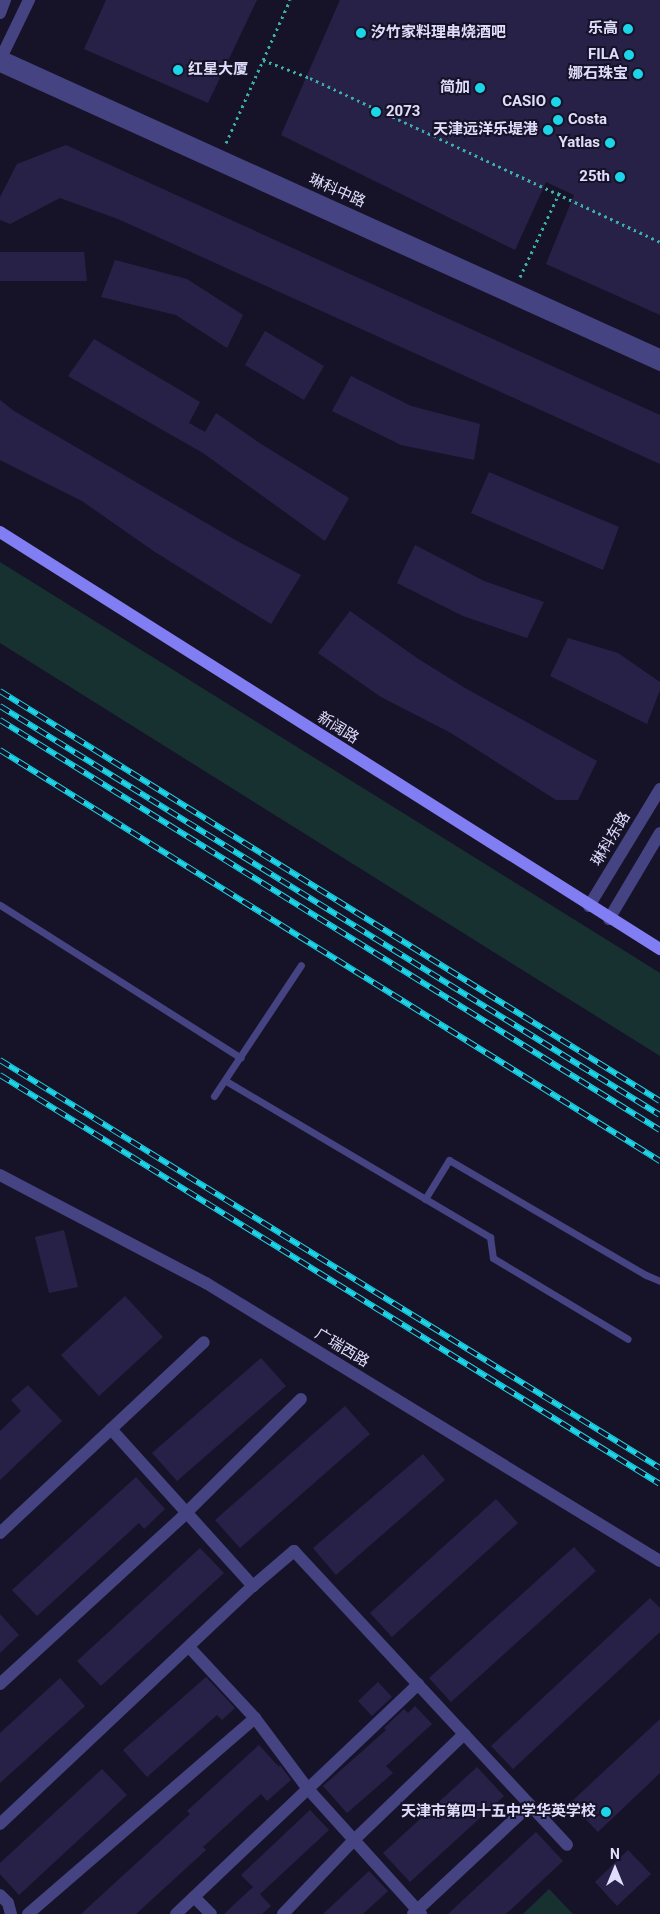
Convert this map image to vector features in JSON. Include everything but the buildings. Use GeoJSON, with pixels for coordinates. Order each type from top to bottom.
{"type":"FeatureCollection","features":[{"type":"Feature","properties":{"kind":"main road","name":"新阔路"},"geometry":{"type":"LineString","coordinates":[[0,532],[609,919],[660,949]]}},
{"type":"Feature","properties":{"kind":"street"},"geometry":{"type":"LineString","coordinates":[[0,13],[5,0]]}},
{"type":"Feature","properties":{"kind":"street"},"geometry":{"type":"LineString","coordinates":[[0,59],[29,0]]}},
{"type":"Feature","properties":{"kind":"street","name":"琳科中路"},"geometry":{"type":"LineString","coordinates":[[0,59],[220,156],[660,355]]}},
{"type":"Feature","properties":{"kind":"street","name":"琳科中路"},"geometry":{"type":"LineString","coordinates":[[0,59],[660,365]]}},
{"type":"Feature","properties":{"kind":"street","name":"琳科东路"},"geometry":{"type":"LineString","coordinates":[[589,906],[660,789]]}},
{"type":"Feature","properties":{"kind":"street"},"geometry":{"type":"LineString","coordinates":[[609,919],[660,833]]}},
{"type":"Feature","properties":{"kind":"street","name":"广瑞西路"},"geometry":{"type":"LineString","coordinates":[[0,1176],[206,1283],[660,1561]]}},
{"type":"Feature","properties":{"kind":"street"},"geometry":{"type":"LineString","coordinates":[[0,1533],[204,1342]]}},
{"type":"Feature","properties":{"kind":"street"},"geometry":{"type":"LineString","coordinates":[[0,1684],[186,1512],[301,1399]]}},
{"type":"Feature","properties":{"kind":"street"},"geometry":{"type":"LineString","coordinates":[[111,1429],[253,1586]]}},
{"type":"Feature","properties":{"kind":"street"},"geometry":{"type":"LineString","coordinates":[[0,1824],[253,1586],[294,1551],[567,1845]]}},
{"type":"Feature","properties":{"kind":"street"},"geometry":{"type":"LineString","coordinates":[[188,1647],[255,1718],[308,1789],[417,1912],[530,1804]]}},
{"type":"Feature","properties":{"kind":"street"},"geometry":{"type":"LineString","coordinates":[[176,1914],[418,1684]]}},
{"type":"Feature","properties":{"kind":"street"},"geometry":{"type":"LineString","coordinates":[[28,1914],[255,1718]]}},
{"type":"Feature","properties":{"kind":"street"},"geometry":{"type":"LineString","coordinates":[[283,1914],[354,1840],[464,1734]]}},
{"type":"Feature","properties":{"kind":"street"},"geometry":{"type":"LineString","coordinates":[[0,1895],[8,1904],[11,1914]]}},
{"type":"Feature","properties":{"kind":"street"},"geometry":{"type":"LineString","coordinates":[[194,1897],[211,1914]]}},
{"type":"Feature","properties":{"kind":"lane"},"geometry":{"type":"LineString","coordinates":[[0,905],[241,1058]]}},
{"type":"Feature","properties":{"kind":"lane"},"geometry":{"type":"LineString","coordinates":[[214,1096],[226,1081],[301,965]]}},
{"type":"Feature","properties":{"kind":"lane"},"geometry":{"type":"LineString","coordinates":[[226,1081],[490,1237],[493,1258],[628,1339]]}},
{"type":"Feature","properties":{"kind":"lane"},"geometry":{"type":"LineString","coordinates":[[425,1199],[449,1160],[646,1275],[660,1281]]}},
{"type":"Feature","properties":{"kind":"path"},"geometry":{"type":"LineString","coordinates":[[220,156],[290,0]]}},
{"type":"Feature","properties":{"kind":"path"},"geometry":{"type":"LineString","coordinates":[[262,60],[310,78],[660,242]]}},
{"type":"Feature","properties":{"kind":"path"},"geometry":{"type":"LineString","coordinates":[[515,289],[557,194],[561,189]]}},
{"type":"Feature","properties":{"kind":"green space"},"geometry":{"type":"Polygon","coordinates":[[[0,562],[660,973],[660,1056],[0,643],[0,562]]]}},
{"type":"Feature","properties":{"kind":"green space"},"geometry":{"type":"Polygon","coordinates":[[[549,1889],[573,1914],[523,1914],[549,1889]]]}},
{"type":"Feature","properties":{"kind":"railway"},"geometry":{"type":"LineString","coordinates":[[0,691],[660,1101]]}},
{"type":"Feature","properties":{"kind":"railway"},"geometry":{"type":"LineString","coordinates":[[0,706],[660,1115]]}},
{"type":"Feature","properties":{"kind":"railway"},"geometry":{"type":"LineString","coordinates":[[0,720],[660,1130]]}},
{"type":"Feature","properties":{"kind":"railway"},"geometry":{"type":"LineString","coordinates":[[0,750],[660,1161]]}},
{"type":"Feature","properties":{"kind":"railway"},"geometry":{"type":"LineString","coordinates":[[0,1060],[660,1468]]}},
{"type":"Feature","properties":{"kind":"railway"},"geometry":{"type":"LineString","coordinates":[[0,1075],[660,1484]]}},
{"type":"Feature","properties":{"kind":"place","name":"乐高"},"geometry":{"type":"Point","coordinates":[628,29]}},
{"type":"Feature","properties":{"kind":"place","name":"汐竹家料理串烧酒吧"},"geometry":{"type":"Point","coordinates":[361,33]}},
{"type":"Feature","properties":{"kind":"place","name":"FILA"},"geometry":{"type":"Point","coordinates":[629,55]}},
{"type":"Feature","properties":{"kind":"place","name":"红星大厦"},"geometry":{"type":"Point","coordinates":[178,70]}},
{"type":"Feature","properties":{"kind":"place","name":"娜石珠宝"},"geometry":{"type":"Point","coordinates":[638,74]}},
{"type":"Feature","properties":{"kind":"place","name":"简加"},"geometry":{"type":"Point","coordinates":[480,88]}},
{"type":"Feature","properties":{"kind":"place","name":"CASIO"},"geometry":{"type":"Point","coordinates":[556,102]}},
{"type":"Feature","properties":{"kind":"place","name":"2073"},"geometry":{"type":"Point","coordinates":[376,112]}},
{"type":"Feature","properties":{"kind":"place","name":"Costa"},"geometry":{"type":"Point","coordinates":[558,120]}},
{"type":"Feature","properties":{"kind":"place","name":"天津远洋乐堤港"},"geometry":{"type":"Point","coordinates":[548,130]}},
{"type":"Feature","properties":{"kind":"place","name":"Yatlas"},"geometry":{"type":"Point","coordinates":[610,143]}},
{"type":"Feature","properties":{"kind":"place","name":"25th"},"geometry":{"type":"Point","coordinates":[620,177]}},
{"type":"Feature","properties":{"kind":"place","name":"天津市第四十五中学华英学校"},"geometry":{"type":"Point","coordinates":[606,1812]}}]}
